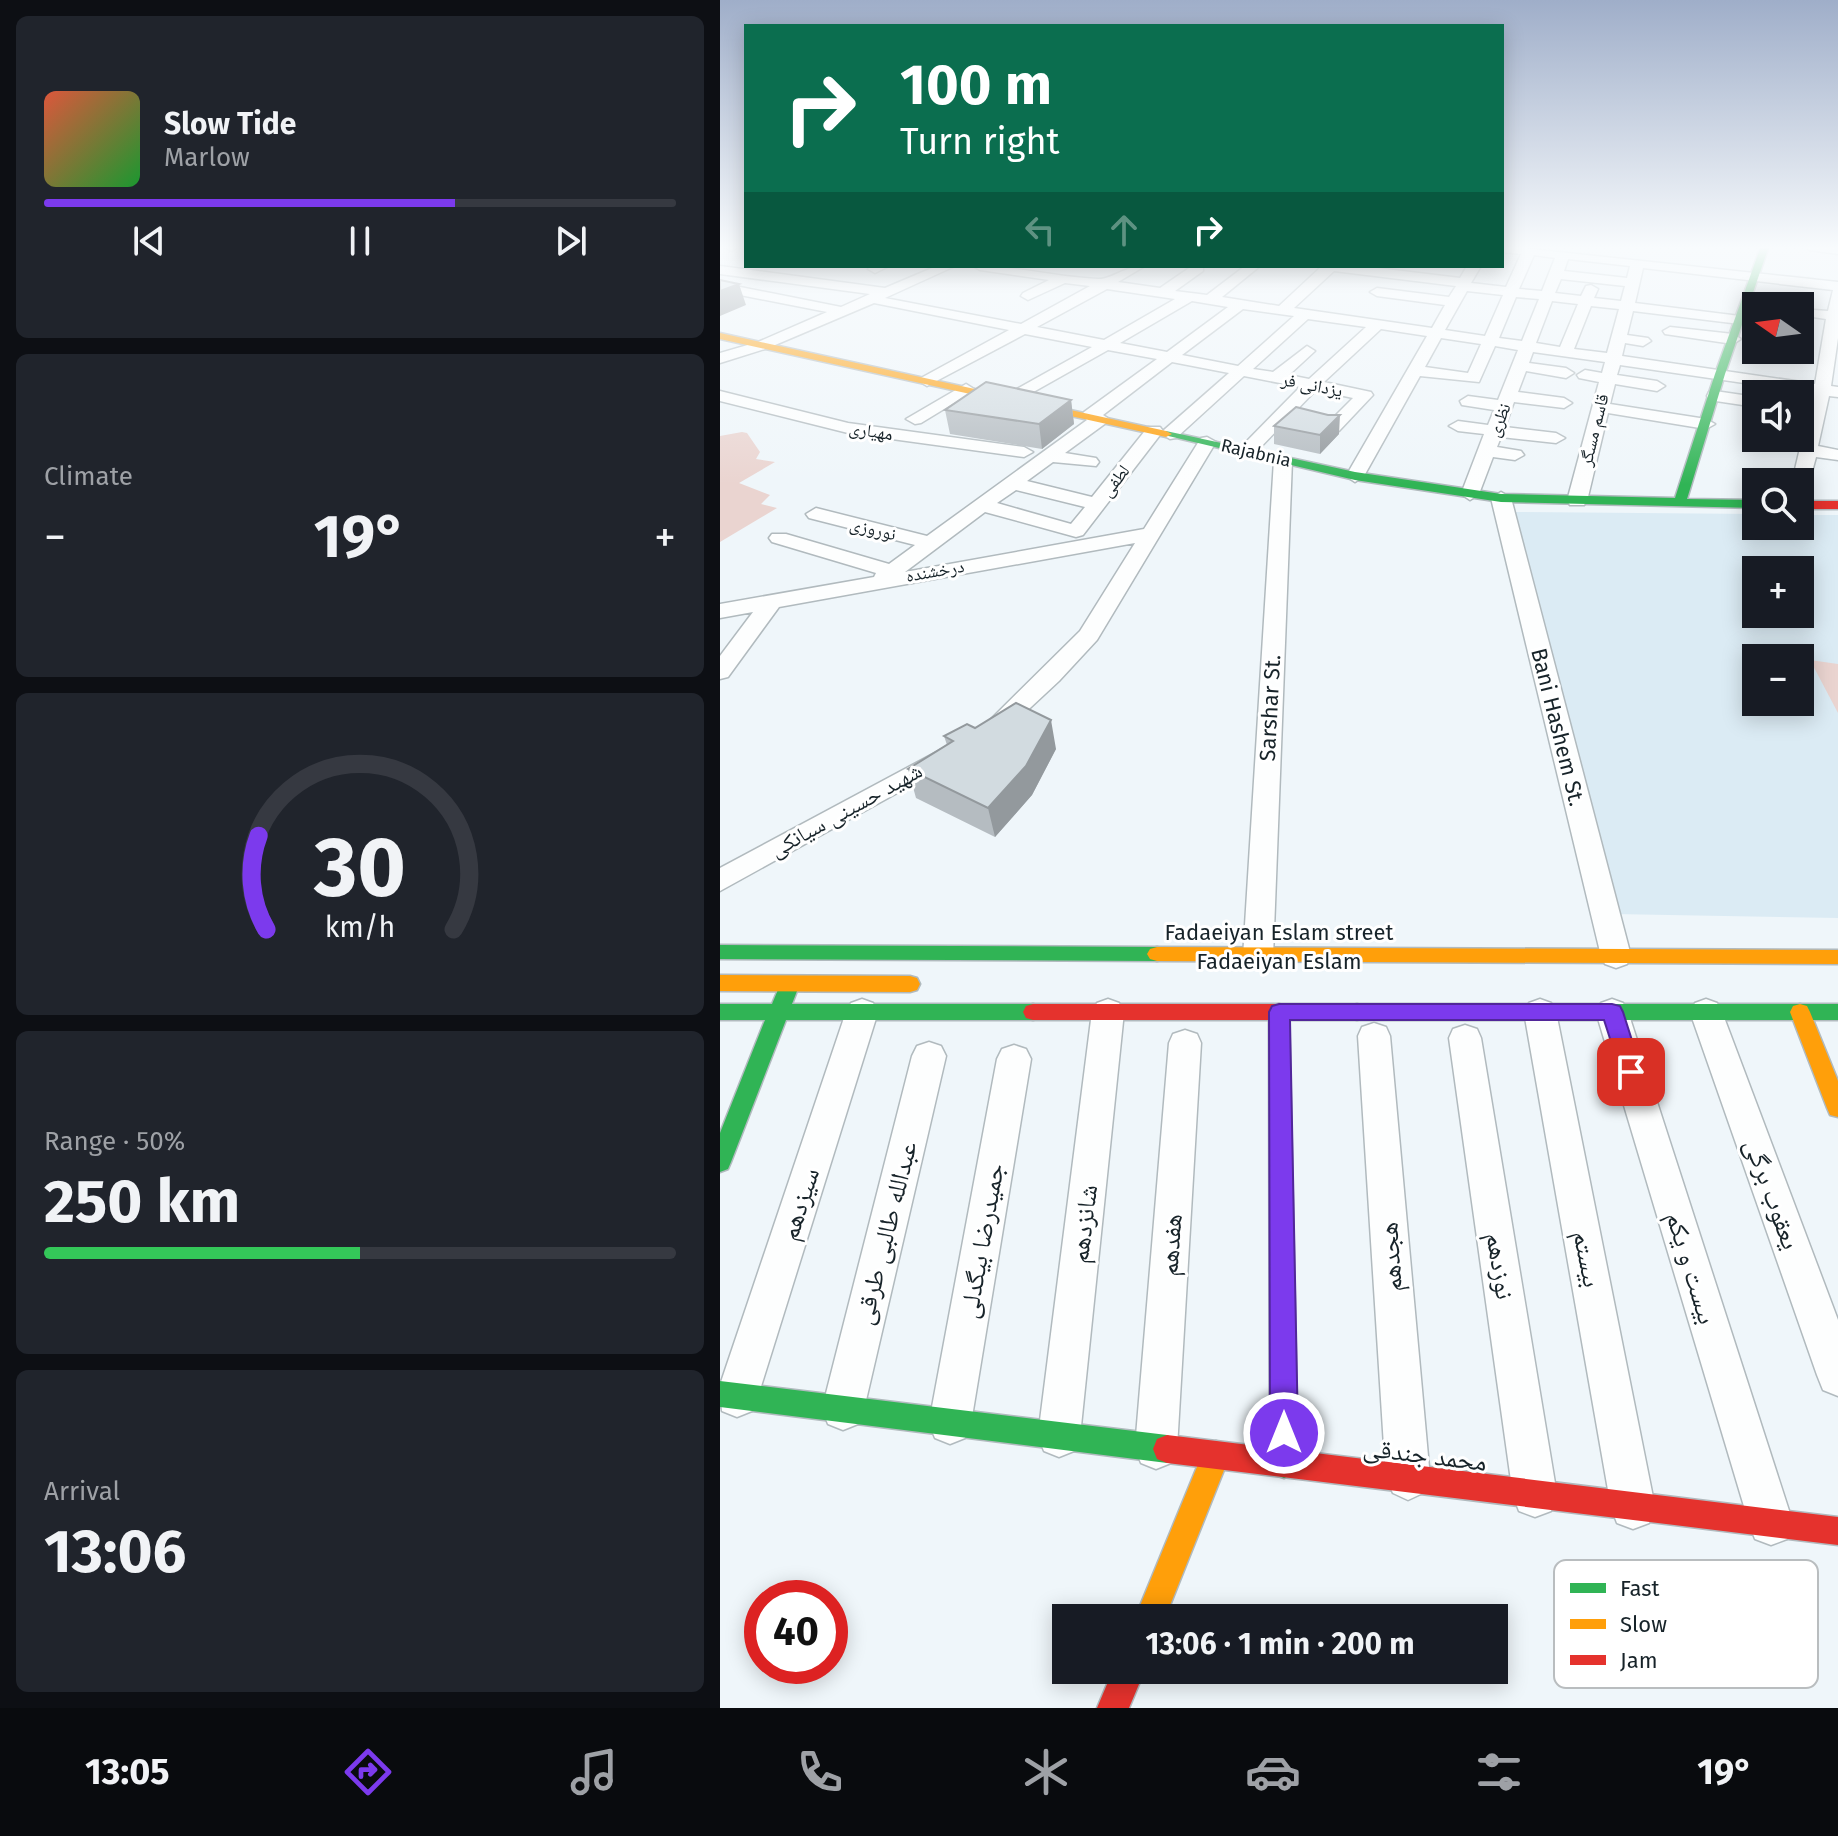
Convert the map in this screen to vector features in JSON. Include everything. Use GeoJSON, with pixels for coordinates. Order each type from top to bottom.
{"type":"FeatureCollection","features":[{"type":"Feature","properties":{"kind":"main road"},"geometry":{"type":"LineString","coordinates":[[1680,503],[1720,374],[1742,328]]}},
{"type":"Feature","properties":{"kind":"main road","name":"Rajabnia"},"geometry":{"type":"LineString","coordinates":[[726,337],[760,337],[927,381],[1355,476],[1501,498],[1742,504]]}},
{"type":"Feature","properties":{"kind":"main road"},"geometry":{"type":"LineString","coordinates":[[1814,505],[1838,505]]}},
{"type":"Feature","properties":{"kind":"main road","name":"Fadaeiyan Eslam street"},"geometry":{"type":"LineString","coordinates":[[720,952],[1258,957],[1838,957]]}},
{"type":"Feature","properties":{"kind":"main road"},"geometry":{"type":"LineString","coordinates":[[720,983],[933,984]]}},
{"type":"Feature","properties":{"kind":"main road"},"geometry":{"type":"LineString","coordinates":[[720,1162],[790,984]]}},
{"type":"Feature","properties":{"kind":"main road"},"geometry":{"type":"LineString","coordinates":[[720,1012],[1838,1012]]}},
{"type":"Feature","properties":{"kind":"main road"},"geometry":{"type":"LineString","coordinates":[[1279,1012],[1284,1464]]}},
{"type":"Feature","properties":{"kind":"main road"},"geometry":{"type":"LineString","coordinates":[[1800,1012],[1838,1108]]}},
{"type":"Feature","properties":{"kind":"main road","name":"محمد جندقی"},"geometry":{"type":"LineString","coordinates":[[728,1395],[1838,1531]]}},
{"type":"Feature","properties":{"kind":"main road"},"geometry":{"type":"LineString","coordinates":[[1156,1604],[1216,1455]]}},
{"type":"Feature","properties":{"kind":"main road"},"geometry":{"type":"LineString","coordinates":[[1113,1708],[1123,1684]]}},
{"type":"Feature","properties":{"kind":"street"},"geometry":{"type":"LineString","coordinates":[[720,358],[760,337],[795,326]]}},
{"type":"Feature","properties":{"kind":"street","name":"یزدانی فر"},"geometry":{"type":"LineString","coordinates":[[1013,326],[1365,395],[1333,427]]}},
{"type":"Feature","properties":{"kind":"street"},"geometry":{"type":"LineString","coordinates":[[927,381],[1027,326]]}},
{"type":"Feature","properties":{"kind":"street"},"geometry":{"type":"LineString","coordinates":[[1012,399],[1139,326]]}},
{"type":"Feature","properties":{"kind":"street"},"geometry":{"type":"LineString","coordinates":[[779,538],[884,576],[1049,456],[1169,356],[1211,326]]}},
{"type":"Feature","properties":{"kind":"street","name":"لطفی"},"geometry":{"type":"LineString","coordinates":[[982,505],[1076,531],[1097,495],[1162,432],[1242,371],[1292,326]]}},
{"type":"Feature","properties":{"kind":"street"},"geometry":{"type":"LineString","coordinates":[[1247,451],[1376,326]]}},
{"type":"Feature","properties":{"kind":"street"},"geometry":{"type":"LineString","coordinates":[[1389,326],[1611,359],[1667,360],[1720,374],[1830,391]]}},
{"type":"Feature","properties":{"kind":"street"},"geometry":{"type":"LineString","coordinates":[[1355,476],[1440,326]]}},
{"type":"Feature","properties":{"kind":"street"},"geometry":{"type":"LineString","coordinates":[[1415,370],[1473,379],[1495,326]]}},
{"type":"Feature","properties":{"kind":"street","name":"نظری"},"geometry":{"type":"LineString","coordinates":[[1470,494],[1536,326]]}},
{"type":"Feature","properties":{"kind":"street"},"geometry":{"type":"LineString","coordinates":[[1565,352],[1576,326]]}},
{"type":"Feature","properties":{"kind":"street","name":"قاسم مسگر"},"geometry":{"type":"LineString","coordinates":[[1577,501],[1598,439],[1603,392],[1620,326]]}},
{"type":"Feature","properties":{"kind":"street"},"geometry":{"type":"LineString","coordinates":[[1627,326],[1641,332]]}},
{"type":"Feature","properties":{"kind":"street"},"geometry":{"type":"LineString","coordinates":[[1814,432],[1830,391],[1833,326]]}},
{"type":"Feature","properties":{"kind":"street"},"geometry":{"type":"LineString","coordinates":[[1276,378],[1307,351]]}},
{"type":"Feature","properties":{"kind":"street"},"geometry":{"type":"LineString","coordinates":[[1584,381],[1603,392],[1706,424]]}},
{"type":"Feature","properties":{"kind":"street","name":"مهیاری"},"geometry":{"type":"LineString","coordinates":[[915,419],[966,389]]}},
{"type":"Feature","properties":{"kind":"street"},"geometry":{"type":"LineString","coordinates":[[1603,392],[1651,392]]}},
{"type":"Feature","properties":{"kind":"street"},"geometry":{"type":"LineString","coordinates":[[1510,393],[1563,396],[1510,393],[1462,414],[1495,431],[1559,444],[1598,439]]}},
{"type":"Feature","properties":{"kind":"street","name":"مهیاری"},"geometry":{"type":"LineString","coordinates":[[720,396],[848,428],[1024,452]]}},
{"type":"Feature","properties":{"kind":"street"},"geometry":{"type":"LineString","coordinates":[[1715,396],[1742,400]]}},
{"type":"Feature","properties":{"kind":"street"},"geometry":{"type":"LineString","coordinates":[[1814,441],[1838,437]]}},
{"type":"Feature","properties":{"kind":"street","name":"شهید حسینی سیانکی"},"geometry":{"type":"LineString","coordinates":[[720,881],[1002,723],[1089,635],[1207,442]]}},
{"type":"Feature","properties":{"kind":"street"},"geometry":{"type":"LineString","coordinates":[[1814,444],[1838,455]]}},
{"type":"Feature","properties":{"kind":"street"},"geometry":{"type":"LineString","coordinates":[[1487,451],[1515,455]]}},
{"type":"Feature","properties":{"kind":"street"},"geometry":{"type":"LineString","coordinates":[[1049,456],[1090,462]]}},
{"type":"Feature","properties":{"kind":"street","name":"Sarshar St."},"geometry":{"type":"LineString","coordinates":[[1258,957],[1283,460]]}},
{"type":"Feature","properties":{"kind":"street"},"geometry":{"type":"LineString","coordinates":[[1012,483],[1097,495]]}},
{"type":"Feature","properties":{"kind":"street","name":"Bani Hashem St."},"geometry":{"type":"LineString","coordinates":[[1501,498],[1616,956]]}},
{"type":"Feature","properties":{"kind":"street","name":"نوروزی"},"geometry":{"type":"LineString","coordinates":[[816,514],[931,543]]}},
{"type":"Feature","properties":{"kind":"street","name":"درخشنده"},"geometry":{"type":"LineString","coordinates":[[720,611],[884,576],[1151,534]]}},
{"type":"Feature","properties":{"kind":"street"},"geometry":{"type":"LineString","coordinates":[[720,672],[772,601]]}},
{"type":"Feature","properties":{"kind":"street","name":"سیزدهم"},"geometry":{"type":"LineString","coordinates":[[728,1395],[862,1012]]}},
{"type":"Feature","properties":{"kind":"street","name":"شانزدهم"},"geometry":{"type":"LineString","coordinates":[[1059,1436],[1108,1012]]}},
{"type":"Feature","properties":{"kind":"street","name":"بیستم"},"geometry":{"type":"LineString","coordinates":[[1540,1012],[1633,1507]]}},
{"type":"Feature","properties":{"kind":"street","name":"بیست و یکم"},"geometry":{"type":"LineString","coordinates":[[1612,1012],[1771,1523]]}},
{"type":"Feature","properties":{"kind":"street","name":"یعقوب برگی"},"geometry":{"type":"LineString","coordinates":[[1706,1012],[1838,1375]]}},
{"type":"Feature","properties":{"kind":"street","name":"هجدهم"},"geometry":{"type":"LineString","coordinates":[[1374,1036],[1408,1478]]}},
{"type":"Feature","properties":{"kind":"street","name":"نوزدهم"},"geometry":{"type":"LineString","coordinates":[[1465,1038],[1535,1495]]}},
{"type":"Feature","properties":{"kind":"street","name":"هفدهم"},"geometry":{"type":"LineString","coordinates":[[1156,1448],[1185,1043]]}},
{"type":"Feature","properties":{"kind":"street","name":"عبدالله طالبی طرقی"},"geometry":{"type":"LineString","coordinates":[[843,1409],[929,1056]]}},
{"type":"Feature","properties":{"kind":"street","name":"جمیدرضا بیگدلی"},"geometry":{"type":"LineString","coordinates":[[950,1423],[1014,1059]]}},
{"type":"Feature","properties":{"kind":"shaded area"},"geometry":{"type":"Polygon","coordinates":[[[747,433],[760,452],[756,459],[775,462],[739,483],[770,495],[761,504],[777,508],[720,542],[720,436],[747,433]]]}},
{"type":"Feature","properties":{"kind":"shaded area"},"geometry":{"type":"Polygon","coordinates":[[[1511,512],[1742,514],[1742,540],[1814,540],[1814,515],[1838,515],[1838,918],[1613,914],[1511,512]]]}},
{"type":"Feature","properties":{"kind":"shaded area"},"geometry":{"type":"Polygon","coordinates":[[[1814,661],[1838,664],[1838,713],[1814,668],[1814,661]]]}},
{"type":"Feature","properties":{"kind":"building"},"geometry":{"type":"Polygon","coordinates":[[[986,382],[1071,400],[1039,424],[945,410],[986,382]]]}},
{"type":"Feature","properties":{"kind":"building"},"geometry":{"type":"Polygon","coordinates":[[[1296,407],[1340,415],[1320,435],[1274,426],[1296,407]]]}},
{"type":"Feature","properties":{"kind":"building"},"geometry":{"type":"Polygon","coordinates":[[[1016,703],[1051,720],[1026,766],[988,808],[908,769],[953,741],[944,736],[967,724],[975,728],[1016,703]]]}},
{"type":"Feature","properties":{"kind":"traffic: fast"},"geometry":{"type":"LineString","coordinates":[[1680,503],[1737,326]]}},
{"type":"Feature","properties":{"kind":"traffic: fast"},"geometry":{"type":"LineString","coordinates":[[1166,434],[1355,476],[1501,498],[1742,504]]}},
{"type":"Feature","properties":{"kind":"traffic: fast"},"geometry":{"type":"LineString","coordinates":[[720,952],[1157,954]]}},
{"type":"Feature","properties":{"kind":"traffic: fast"},"geometry":{"type":"LineString","coordinates":[[720,1162],[787,991]]}},
{"type":"Feature","properties":{"kind":"traffic: fast"},"geometry":{"type":"LineString","coordinates":[[720,1012],[1033,1012]]}},
{"type":"Feature","properties":{"kind":"traffic: fast"},"geometry":{"type":"LineString","coordinates":[[1279,1012],[1284,1464]]}},
{"type":"Feature","properties":{"kind":"traffic: fast"},"geometry":{"type":"LineString","coordinates":[[1357,1012],[1838,1012]]}},
{"type":"Feature","properties":{"kind":"traffic: fast"},"geometry":{"type":"LineString","coordinates":[[720,1394],[1167,1449]]}},
{"type":"Feature","properties":{"kind":"traffic: slow"},"geometry":{"type":"LineString","coordinates":[[720,336],[1166,434]]}},
{"type":"Feature","properties":{"kind":"traffic: slow"},"geometry":{"type":"LineString","coordinates":[[1157,954],[1838,957]]}},
{"type":"Feature","properties":{"kind":"traffic: slow"},"geometry":{"type":"LineString","coordinates":[[720,983],[910,984]]}},
{"type":"Feature","properties":{"kind":"traffic: slow"},"geometry":{"type":"LineString","coordinates":[[1800,1012],[1838,1108]]}},
{"type":"Feature","properties":{"kind":"traffic: slow"},"geometry":{"type":"LineString","coordinates":[[1156,1604],[1216,1455]]}},
{"type":"Feature","properties":{"kind":"traffic: jam"},"geometry":{"type":"LineString","coordinates":[[1814,505],[1838,505]]}},
{"type":"Feature","properties":{"kind":"traffic: jam"},"geometry":{"type":"LineString","coordinates":[[1033,1012],[1357,1012]]}},
{"type":"Feature","properties":{"kind":"traffic: jam"},"geometry":{"type":"LineString","coordinates":[[1167,1449],[1838,1531]]}},
{"type":"Feature","properties":{"kind":"traffic: jam"},"geometry":{"type":"LineString","coordinates":[[1113,1708],[1123,1684]]}},
{"type":"Feature","properties":{"kind":"route"},"geometry":{"type":"LineString","coordinates":[[1284,1433],[1279,1012],[1612,1012],[1631,1072]]}}]}
